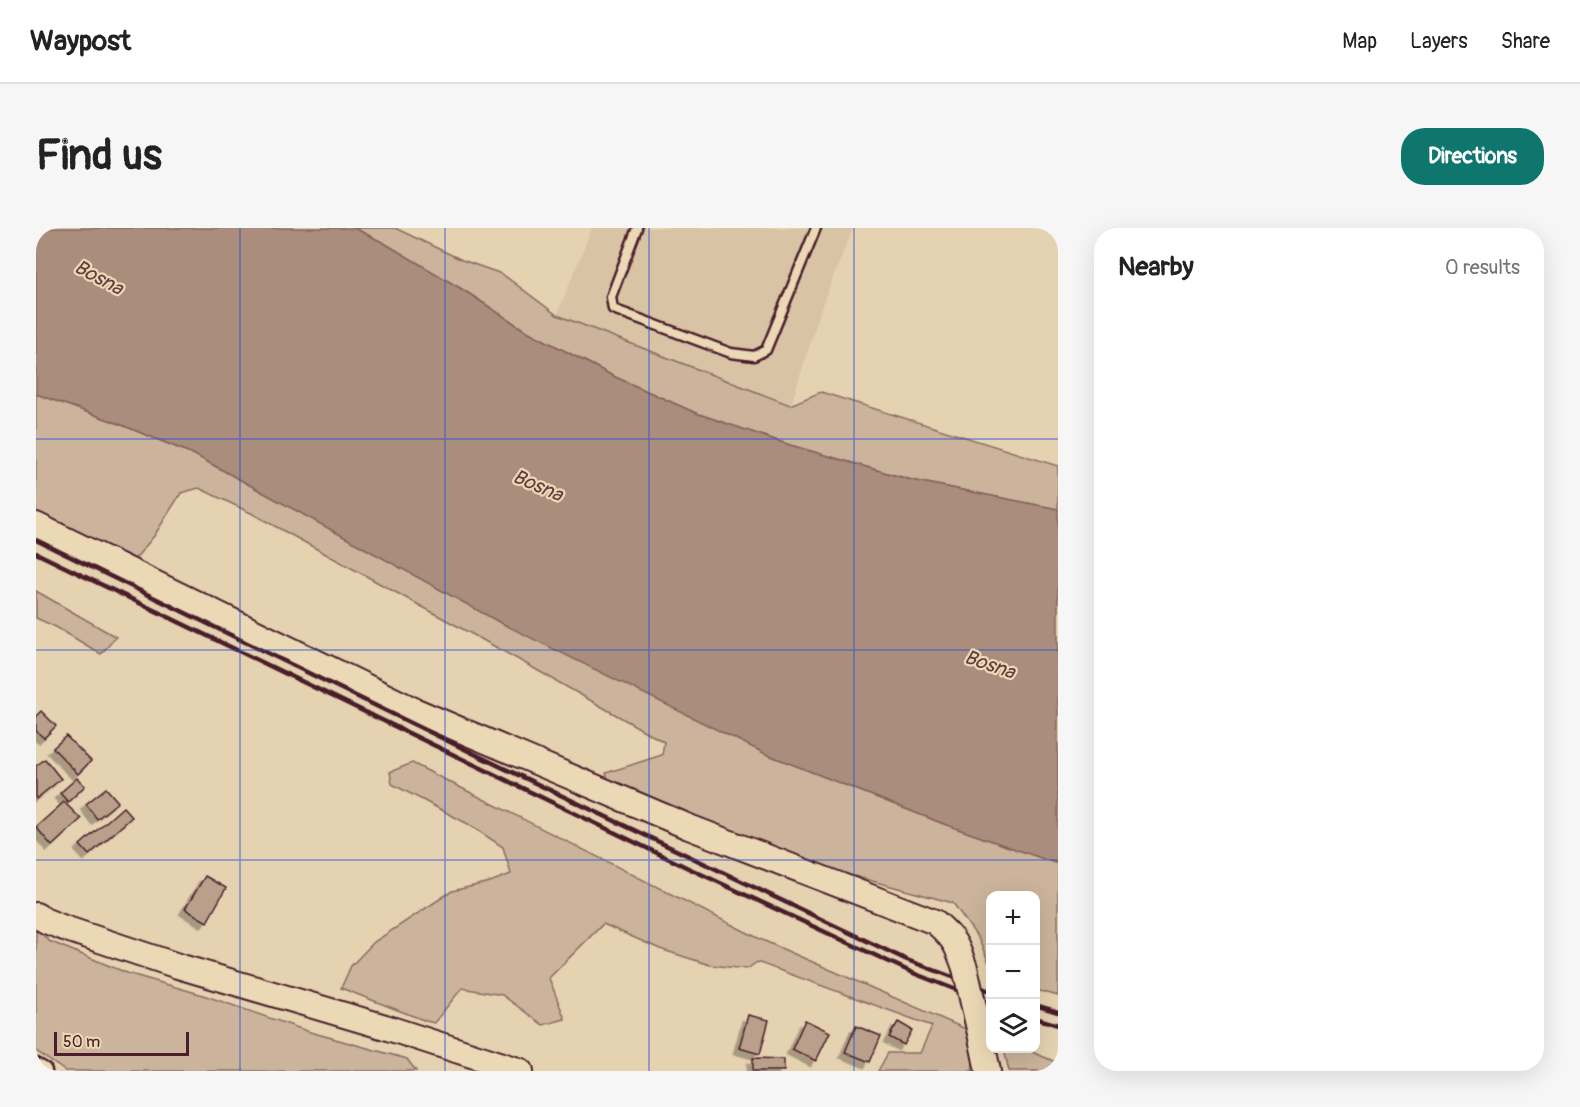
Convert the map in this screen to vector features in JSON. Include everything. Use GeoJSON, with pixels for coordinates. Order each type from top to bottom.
{"type":"FeatureCollection","features":[{"type":"Feature","properties":{"kind":"street"},"geometry":{"type":"LineString","coordinates":[[36,525],[416,711],[689,827],[935,922],[950,935],[959,951],[965,968],[988,1071]]}},
{"type":"Feature","properties":{"kind":"street"},"geometry":{"type":"LineString","coordinates":[[36,915],[64,928],[178,966],[385,1027],[521,1071]]}},
{"type":"Feature","properties":{"kind":"street"},"geometry":{"type":"LineString","coordinates":[[36,1067],[42,1071]]}},
{"type":"Feature","properties":{"kind":"lane"},"geometry":{"type":"LineString","coordinates":[[637,228],[611,297],[613,309],[731,354],[754,356],[766,350],[816,228]]}},
{"type":"Feature","properties":{"kind":"shaded area"},"geometry":{"type":"Polygon","coordinates":[[[354,228],[395,228],[462,260],[502,274],[557,315],[790,405],[821,392],[1058,466],[1058,509],[912,480],[790,445],[696,413],[613,376],[523,329],[465,291],[354,228]]]}},
{"type":"Feature","properties":{"kind":"shaded area"},"geometry":{"type":"Polygon","coordinates":[[[592,228],[853,228],[822,305],[791,405],[557,315],[592,228]]]}},
{"type":"Feature","properties":{"kind":"shaded area"},"geometry":{"type":"Polygon","coordinates":[[[36,394],[112,421],[193,454],[372,552],[766,754],[944,824],[1058,864],[1058,996],[1040,991],[1040,891],[986,891],[986,956],[978,938],[953,903],[810,864],[610,784],[606,773],[662,755],[664,742],[251,513],[199,488],[181,493],[154,536],[135,559],[36,513],[36,394]]]}},
{"type":"Feature","properties":{"kind":"shaded area"},"geometry":{"type":"Polygon","coordinates":[[[36,591],[116,637],[101,654],[56,627],[36,618],[36,591]]]}},
{"type":"Feature","properties":{"kind":"shaded area"},"geometry":{"type":"Polygon","coordinates":[[[412,763],[760,939],[968,1030],[972,1047],[972,1071],[878,1071],[888,1053],[920,1053],[932,1026],[757,962],[747,969],[710,965],[660,949],[603,924],[549,978],[565,1019],[543,1025],[502,995],[462,988],[434,1023],[341,988],[351,966],[374,942],[452,891],[490,882],[511,874],[503,847],[468,824],[392,784],[390,772],[412,763]]]}},
{"type":"Feature","properties":{"kind":"shaded area"},"geometry":{"type":"Polygon","coordinates":[[[36,928],[49,941],[127,973],[203,995],[310,1032],[407,1059],[416,1071],[65,1071],[36,1051],[36,928]]]}},
{"type":"Feature","properties":{"kind":"shaded area"},"geometry":{"type":"Polygon","coordinates":[[[1005,1053],[1034,1053],[1058,1063],[1058,1071],[1009,1071],[1005,1053]]]}},
{"type":"Feature","properties":{"kind":"water","name":"Bosna"},"geometry":{"type":"Polygon","coordinates":[[[36,228],[354,228],[465,291],[523,329],[613,376],[696,413],[790,445],[911,480],[1058,509],[1058,864],[944,824],[766,754],[499,622],[193,454],[112,421],[36,394],[36,228]]]}},
{"type":"Feature","properties":{"kind":"building"},"geometry":{"type":"Polygon","coordinates":[[[41,711],[56,726],[44,738],[36,731],[36,716],[41,711]]]}},
{"type":"Feature","properties":{"kind":"building"},"geometry":{"type":"Polygon","coordinates":[[[66,736],[91,761],[78,774],[53,748],[66,736]]]}},
{"type":"Feature","properties":{"kind":"building"},"geometry":{"type":"Polygon","coordinates":[[[45,759],[61,779],[36,799],[36,766],[45,759]]]}},
{"type":"Feature","properties":{"kind":"building"},"geometry":{"type":"Polygon","coordinates":[[[77,778],[85,786],[68,802],[60,793],[77,778]]]}},
{"type":"Feature","properties":{"kind":"building"},"geometry":{"type":"Polygon","coordinates":[[[106,788],[118,802],[97,819],[86,804],[106,788]]]}},
{"type":"Feature","properties":{"kind":"building"},"geometry":{"type":"Polygon","coordinates":[[[64,802],[81,819],[52,846],[36,827],[64,802]]]}},
{"type":"Feature","properties":{"kind":"building"},"geometry":{"type":"Polygon","coordinates":[[[123,807],[132,817],[89,855],[80,845],[123,807]]]}},
{"type":"Feature","properties":{"kind":"building"},"geometry":{"type":"Polygon","coordinates":[[[205,876],[226,888],[207,922],[185,909],[205,876]]]}},
{"type":"Feature","properties":{"kind":"building"},"geometry":{"type":"Polygon","coordinates":[[[748,1015],[769,1020],[760,1054],[739,1048],[748,1015]]]}},
{"type":"Feature","properties":{"kind":"building"},"geometry":{"type":"Polygon","coordinates":[[[805,1020],[830,1032],[816,1061],[792,1049],[805,1020]]]}},
{"type":"Feature","properties":{"kind":"building"},"geometry":{"type":"Polygon","coordinates":[[[898,1022],[912,1030],[904,1045],[889,1037],[898,1022]]]}},
{"type":"Feature","properties":{"kind":"building"},"geometry":{"type":"Polygon","coordinates":[[[856,1026],[881,1036],[870,1062],[845,1052],[856,1026]]]}},
{"type":"Feature","properties":{"kind":"building"},"geometry":{"type":"Polygon","coordinates":[[[753,1058],[784,1059],[784,1071],[753,1071],[753,1058]]]}},
{"type":"Feature","properties":{"kind":"railway"},"geometry":{"type":"LineString","coordinates":[[36,540],[493,763],[907,960],[986,990]]}},
{"type":"Feature","properties":{"kind":"railway"},"geometry":{"type":"LineString","coordinates":[[36,553],[686,867],[913,973],[986,1001]]}},
{"type":"Feature","properties":{"kind":"railway"},"geometry":{"type":"LineString","coordinates":[[1040,1007],[1058,1012]]}},
{"type":"Feature","properties":{"kind":"railway"},"geometry":{"type":"LineString","coordinates":[[1040,1020],[1058,1025]]}}]}
